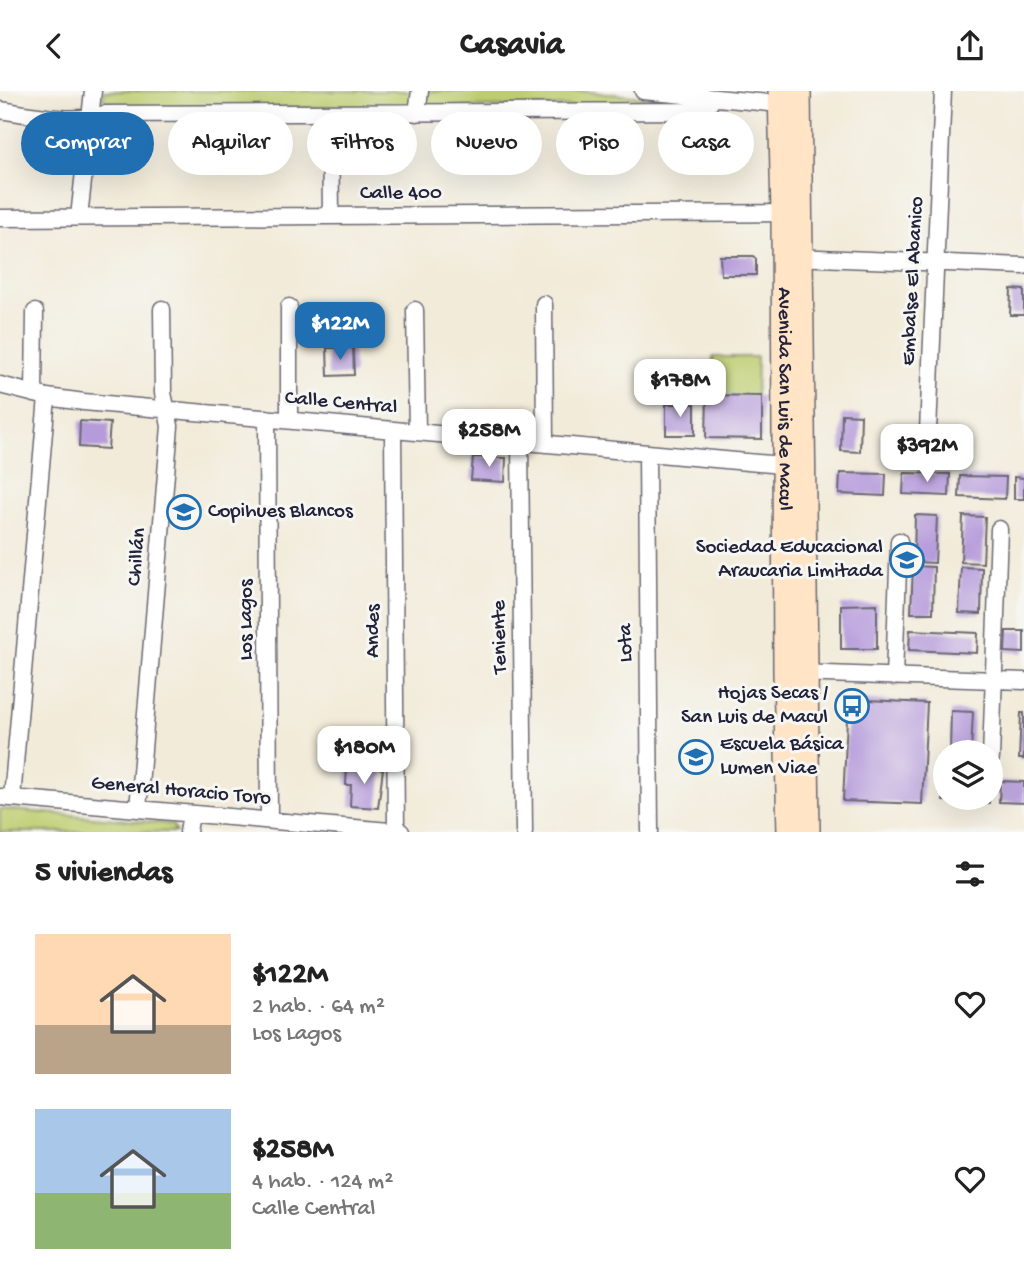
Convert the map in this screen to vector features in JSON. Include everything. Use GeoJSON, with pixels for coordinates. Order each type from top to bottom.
{"type":"FeatureCollection","features":[{"type":"Feature","properties":{"kind":"street"},"geometry":{"type":"LineString","coordinates":[[91,112],[93,91]]}},
{"type":"Feature","properties":{"kind":"street"},"geometry":{"type":"LineString","coordinates":[[420,91],[417,113],[698,111],[707,108],[713,98]]}},
{"type":"Feature","properties":{"kind":"street"},"geometry":{"type":"LineString","coordinates":[[643,91],[713,98],[790,98]]}},
{"type":"Feature","properties":{"kind":"street","name":"Embalse El Abanico"},"geometry":{"type":"LineString","coordinates":[[928,431],[943,91]]}},
{"type":"Feature","properties":{"kind":"street","name":"Avenida San Luis de Macul"},"geometry":{"type":"LineString","coordinates":[[790,98],[797,673],[808,832]]}},
{"type":"Feature","properties":{"kind":"street"},"geometry":{"type":"LineString","coordinates":[[0,110],[21,113]]}},
{"type":"Feature","properties":{"kind":"street"},"geometry":{"type":"LineString","coordinates":[[154,114],[307,114]]}},
{"type":"Feature","properties":{"kind":"street"},"geometry":{"type":"LineString","coordinates":[[79,217],[84,175]]}},
{"type":"Feature","properties":{"kind":"street"},"geometry":{"type":"LineString","coordinates":[[331,175],[331,216]]}},
{"type":"Feature","properties":{"kind":"street","name":"Calle 400"},"geometry":{"type":"LineString","coordinates":[[0,218],[793,213]]}},
{"type":"Feature","properties":{"kind":"street"},"geometry":{"type":"LineString","coordinates":[[793,257],[1024,266]]}},
{"type":"Feature","properties":{"kind":"street"},"geometry":{"type":"LineString","coordinates":[[544,304],[545,444]]}},
{"type":"Feature","properties":{"kind":"street"},"geometry":{"type":"LineString","coordinates":[[289,307],[289,420]]}},
{"type":"Feature","properties":{"kind":"street","name":"Chillán"},"geometry":{"type":"LineString","coordinates":[[138,809],[170,426],[163,393],[162,309]]}},
{"type":"Feature","properties":{"kind":"street"},"geometry":{"type":"LineString","coordinates":[[415,310],[417,432]]}},
{"type":"Feature","properties":{"kind":"street"},"geometry":{"type":"LineString","coordinates":[[6,798],[40,396],[35,312]]}},
{"type":"Feature","properties":{"kind":"street","name":"Calle Central"},"geometry":{"type":"LineString","coordinates":[[0,385],[40,396],[167,409],[795,466]]}},
{"type":"Feature","properties":{"kind":"street","name":"Los Lagos"},"geometry":{"type":"LineString","coordinates":[[267,418],[269,820]]}},
{"type":"Feature","properties":{"kind":"street","name":"Andes"},"geometry":{"type":"LineString","coordinates":[[393,430],[397,832]]}},
{"type":"Feature","properties":{"kind":"street","name":"Teniente"},"geometry":{"type":"LineString","coordinates":[[520,441],[524,832]]}},
{"type":"Feature","properties":{"kind":"street","name":"Lota"},"geometry":{"type":"LineString","coordinates":[[647,453],[650,832]]}},
{"type":"Feature","properties":{"kind":"street"},"geometry":{"type":"LineString","coordinates":[[992,740],[999,529]]}},
{"type":"Feature","properties":{"kind":"street"},"geometry":{"type":"LineString","coordinates":[[894,677],[899,541]]}},
{"type":"Feature","properties":{"kind":"street"},"geometry":{"type":"LineString","coordinates":[[797,673],[1024,681]]}},
{"type":"Feature","properties":{"kind":"street","name":"Avenida San Luis de Macul"},"geometry":{"type":"LineString","coordinates":[[789,832],[797,673]]}},
{"type":"Feature","properties":{"kind":"street","name":"General Horacio Toro"},"geometry":{"type":"LineString","coordinates":[[6,798],[397,832]]}},
{"type":"Feature","properties":{"kind":"street"},"geometry":{"type":"LineString","coordinates":[[188,832],[191,814]]}},
{"type":"Feature","properties":{"kind":"green space"},"geometry":{"type":"Polygon","coordinates":[[[104,91],[579,91],[686,101],[668,106],[113,109],[103,100],[104,91]]]}},
{"type":"Feature","properties":{"kind":"green space"},"geometry":{"type":"Polygon","coordinates":[[[713,357],[757,357],[755,438],[712,438],[713,357]]]}},
{"type":"Feature","properties":{"kind":"green space"},"geometry":{"type":"Polygon","coordinates":[[[0,809],[172,824],[176,832],[0,832],[0,809]]]}},
{"type":"Feature","properties":{"kind":"building"},"geometry":{"type":"Polygon","coordinates":[[[720,256],[753,256],[756,259],[756,275],[721,275],[720,256]]]}},
{"type":"Feature","properties":{"kind":"building"},"geometry":{"type":"Polygon","coordinates":[[[1011,289],[1024,290],[1024,315],[1010,315],[1011,289]]]}},
{"type":"Feature","properties":{"kind":"building"},"geometry":{"type":"Polygon","coordinates":[[[327,348],[353,348],[354,375],[328,376],[327,348]]]}},
{"type":"Feature","properties":{"kind":"building"},"geometry":{"type":"Polygon","coordinates":[[[707,395],[762,396],[762,439],[706,438],[707,395]]]}},
{"type":"Feature","properties":{"kind":"building"},"geometry":{"type":"Polygon","coordinates":[[[666,404],[695,404],[695,435],[666,435],[666,404]]]}},
{"type":"Feature","properties":{"kind":"building"},"geometry":{"type":"Polygon","coordinates":[[[842,414],[861,415],[860,452],[841,451],[842,414]]]}},
{"type":"Feature","properties":{"kind":"building"},"geometry":{"type":"Polygon","coordinates":[[[80,421],[110,423],[108,449],[79,447],[80,421]]]}},
{"type":"Feature","properties":{"kind":"building"},"geometry":{"type":"Polygon","coordinates":[[[473,457],[506,458],[505,482],[471,480],[473,457]]]}},
{"type":"Feature","properties":{"kind":"building"},"geometry":{"type":"Polygon","coordinates":[[[840,473],[886,474],[885,496],[839,494],[840,473]]]}},
{"type":"Feature","properties":{"kind":"building"},"geometry":{"type":"Polygon","coordinates":[[[904,473],[950,474],[949,496],[903,494],[904,473]]]}},
{"type":"Feature","properties":{"kind":"building"},"geometry":{"type":"Polygon","coordinates":[[[960,476],[1006,477],[1005,499],[959,497],[960,476]]]}},
{"type":"Feature","properties":{"kind":"building"},"geometry":{"type":"Polygon","coordinates":[[[1014,477],[1024,478],[1024,499],[1014,499],[1014,477]]]}},
{"type":"Feature","properties":{"kind":"building"},"geometry":{"type":"Polygon","coordinates":[[[915,515],[937,516],[935,563],[914,562],[915,515]]]}},
{"type":"Feature","properties":{"kind":"building"},"geometry":{"type":"Polygon","coordinates":[[[963,516],[985,517],[983,563],[961,562],[963,516]]]}},
{"type":"Feature","properties":{"kind":"building"},"geometry":{"type":"Polygon","coordinates":[[[913,566],[934,567],[933,613],[911,613],[913,566]]]}},
{"type":"Feature","properties":{"kind":"building"},"geometry":{"type":"Polygon","coordinates":[[[961,567],[982,568],[981,614],[959,613],[961,567]]]}},
{"type":"Feature","properties":{"kind":"building"},"geometry":{"type":"Polygon","coordinates":[[[877,604],[877,649],[841,649],[841,605],[877,604]]]}},
{"type":"Feature","properties":{"kind":"building"},"geometry":{"type":"Polygon","coordinates":[[[910,630],[978,633],[977,653],[909,650],[910,630]]]}},
{"type":"Feature","properties":{"kind":"building"},"geometry":{"type":"Polygon","coordinates":[[[1006,631],[1024,631],[1024,653],[1005,652],[1006,631]]]}},
{"type":"Feature","properties":{"kind":"building"},"geometry":{"type":"Polygon","coordinates":[[[848,699],[927,703],[922,804],[843,801],[848,699]]]}},
{"type":"Feature","properties":{"kind":"building"},"geometry":{"type":"Polygon","coordinates":[[[951,711],[973,712],[972,740],[950,740],[951,711]]]}},
{"type":"Feature","properties":{"kind":"building"},"geometry":{"type":"Polygon","coordinates":[[[1021,713],[1024,713],[1024,759],[1019,759],[1021,713]]]}},
{"type":"Feature","properties":{"kind":"building"},"geometry":{"type":"Polygon","coordinates":[[[347,766],[383,769],[378,808],[350,806],[351,785],[346,785],[347,766]]]}},
{"type":"Feature","properties":{"kind":"building"},"geometry":{"type":"Polygon","coordinates":[[[1003,781],[1024,782],[1024,803],[1003,802],[1003,781]]]}},
{"type":"Feature","properties":{"kind":"place","name":"Copihues Blancos"},"geometry":{"type":"Point","coordinates":[184,512]}},
{"type":"Feature","properties":{"kind":"place","name":"Sociedad Educacional Araucaria Limitada"},"geometry":{"type":"Point","coordinates":[907,560]}},
{"type":"Feature","properties":{"kind":"place","name":"Hojas Secas / San Luis de Macul"},"geometry":{"type":"Point","coordinates":[852,706]}},
{"type":"Feature","properties":{"kind":"place","name":"Escuela Básica Lumen Viae"},"geometry":{"type":"Point","coordinates":[696,757]}}]}
